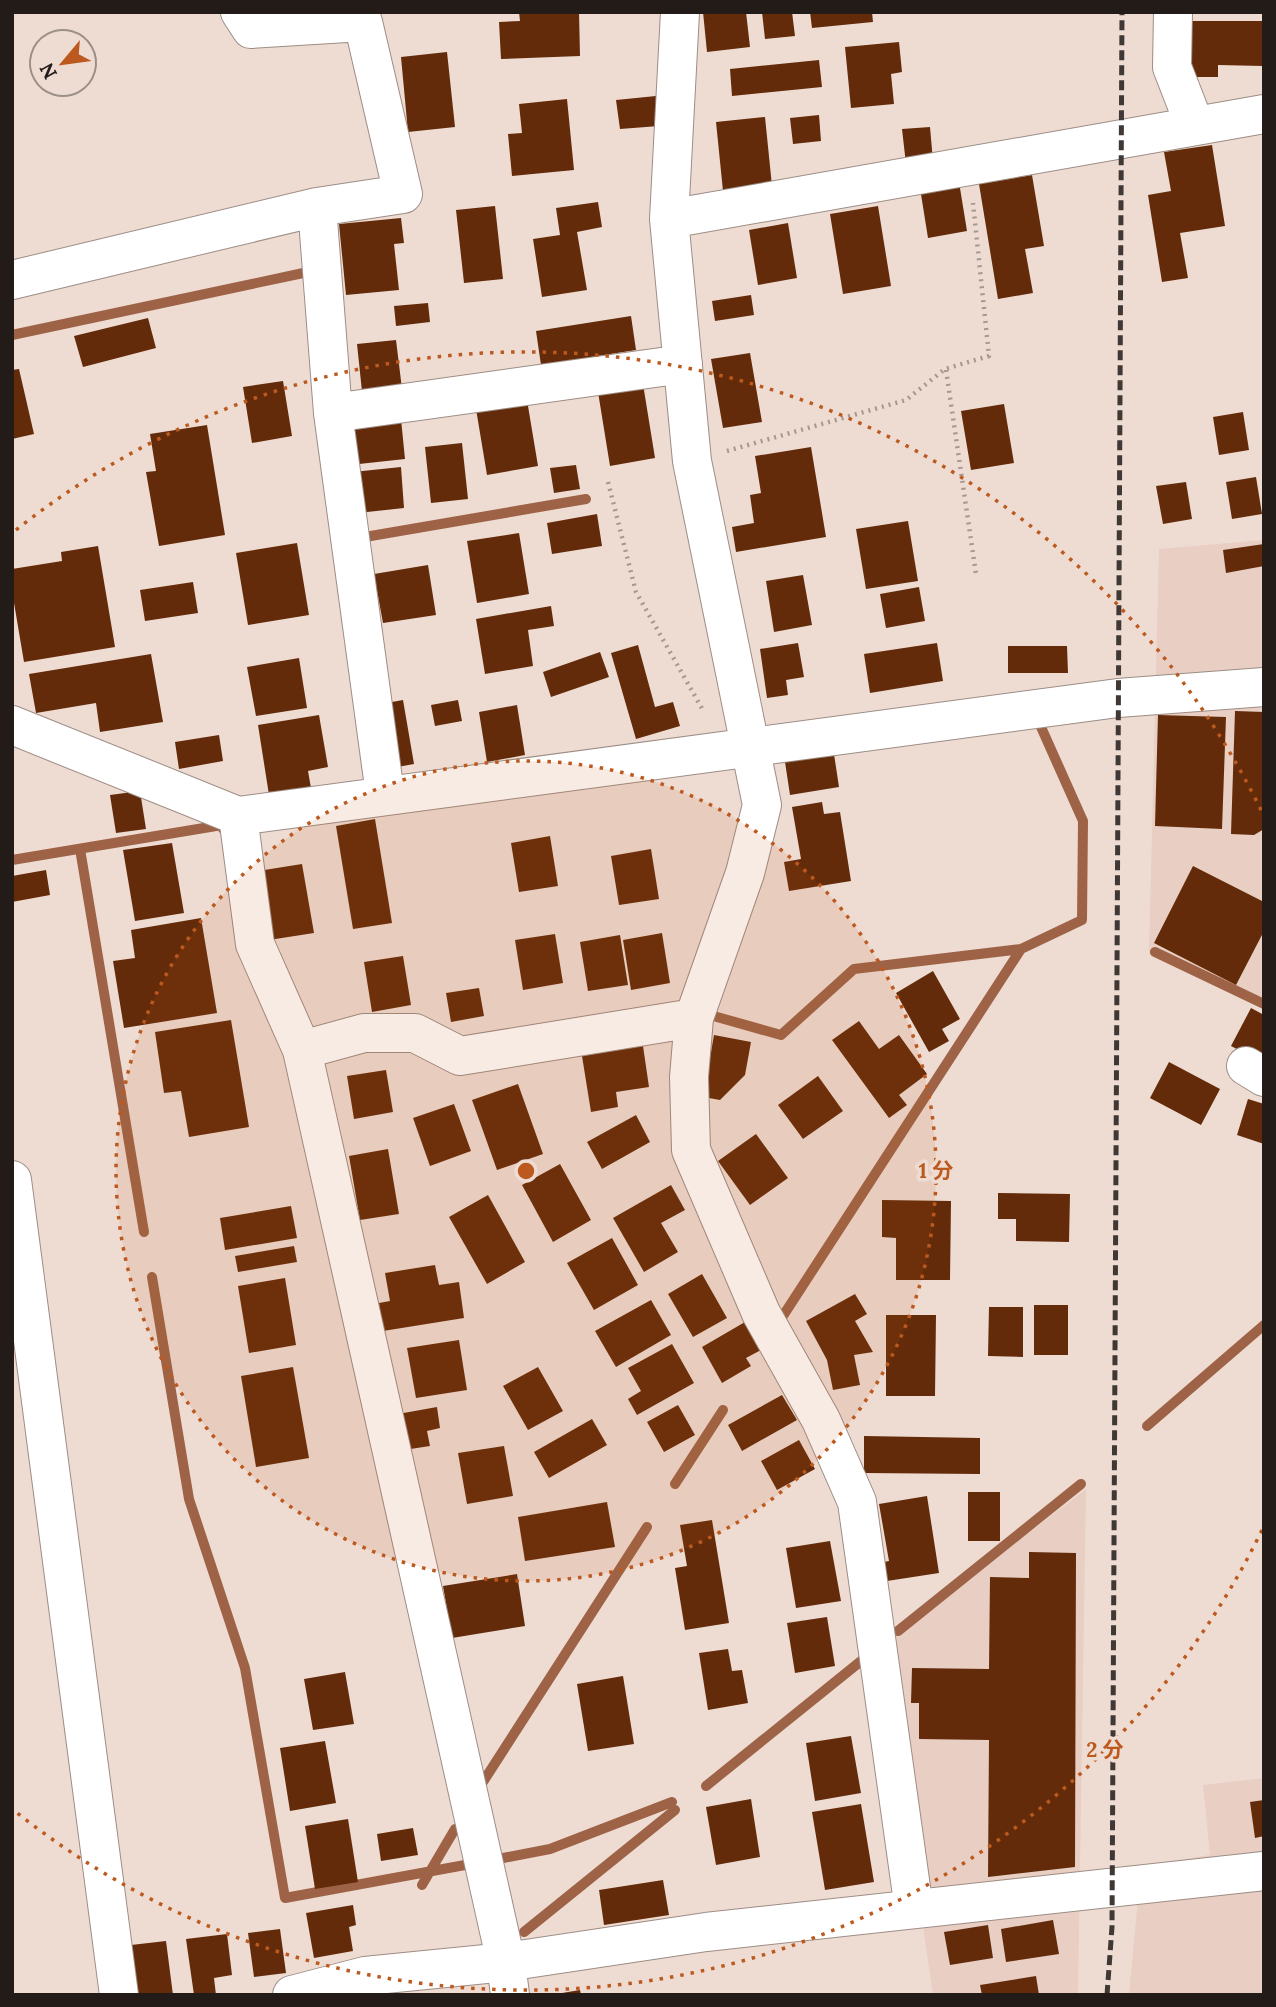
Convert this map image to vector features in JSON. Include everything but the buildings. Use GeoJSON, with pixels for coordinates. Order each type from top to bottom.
{"type":"FeatureCollection","features":[{"type":"Feature","properties":{"kind":"street"},"geometry":{"type":"LineString","coordinates":[[12,280],[317,207],[402,194],[363,22],[251,29],[240,12]]}},
{"type":"Feature","properties":{"kind":"street"},"geometry":{"type":"LineString","coordinates":[[680,12],[669,219],[692,461],[738,747],[762,805],[745,873],[694,1018],[689,1077],[691,1150],[761,1313],[821,1420],[857,1502],[914,1909]]}},
{"type":"Feature","properties":{"kind":"street"},"geometry":{"type":"LineString","coordinates":[[1173,12],[1172,67],[1195,126]]}},
{"type":"Feature","properties":{"kind":"street"},"geometry":{"type":"LineString","coordinates":[[669,219],[1264,114]]}},
{"type":"Feature","properties":{"kind":"street"},"geometry":{"type":"LineString","coordinates":[[317,207],[333,413],[384,794]]}},
{"type":"Feature","properties":{"kind":"street"},"geometry":{"type":"LineString","coordinates":[[333,413],[683,364]]}},
{"type":"Feature","properties":{"kind":"street"},"geometry":{"type":"LineString","coordinates":[[15,715],[238,816],[384,794],[1118,698],[1264,687]]}},
{"type":"Feature","properties":{"kind":"street"},"geometry":{"type":"LineString","coordinates":[[238,816],[255,944],[302,1050],[508,1978]]}},
{"type":"Feature","properties":{"kind":"street"},"geometry":{"type":"LineString","coordinates":[[302,1050],[365,1033],[415,1033],[460,1056],[694,1018]]}},
{"type":"Feature","properties":{"kind":"street"},"geometry":{"type":"LineString","coordinates":[[12,1180],[119,1995]]}},
{"type":"Feature","properties":{"kind":"street"},"geometry":{"type":"LineString","coordinates":[[292,1995],[365,1976],[508,1978],[706,1931],[1264,1871]]}},
{"type":"Feature","properties":{"kind":"path"},"geometry":{"type":"LineString","coordinates":[[692,461],[906,400],[946,369],[989,355],[970,167]]}},
{"type":"Feature","properties":{"kind":"path"},"geometry":{"type":"LineString","coordinates":[[946,369],[976,574]]}},
{"type":"Feature","properties":{"kind":"path"},"geometry":{"type":"LineString","coordinates":[[608,482],[636,592],[738,747]]}},
{"type":"Feature","properties":{"kind":"shaded area"},"geometry":{"type":"Polygon","coordinates":[[[1264,540],[1264,1008],[1149,954],[1159,549],[1264,540]]]}},
{"type":"Feature","properties":{"kind":"shaded area"},"geometry":{"type":"Polygon","coordinates":[[[1086,1489],[1078,1995],[933,1995],[882,1645],[1086,1489]]]}},
{"type":"Feature","properties":{"kind":"shaded area"},"geometry":{"type":"Polygon","coordinates":[[[1264,1778],[1264,1995],[1129,1995],[1141,1866],[1210,1855],[1203,1785],[1264,1778]]]}},
{"type":"Feature","properties":{"kind":"waterway"},"geometry":{"type":"LineString","coordinates":[[12,335],[308,272]]}},
{"type":"Feature","properties":{"kind":"waterway"},"geometry":{"type":"LineString","coordinates":[[359,538],[586,499]]}},
{"type":"Feature","properties":{"kind":"waterway"},"geometry":{"type":"LineString","coordinates":[[710,1015],[781,1035],[854,969],[1021,949],[1082,920],[1083,821],[1041,727]]}},
{"type":"Feature","properties":{"kind":"waterway"},"geometry":{"type":"LineString","coordinates":[[12,860],[222,825],[223,829]]}},
{"type":"Feature","properties":{"kind":"waterway"},"geometry":{"type":"LineString","coordinates":[[80,849],[144,1232]]}},
{"type":"Feature","properties":{"kind":"waterway"},"geometry":{"type":"LineString","coordinates":[[781,1319],[1021,949]]}},
{"type":"Feature","properties":{"kind":"waterway"},"geometry":{"type":"LineString","coordinates":[[1155,952],[1264,1004]]}},
{"type":"Feature","properties":{"kind":"waterway"},"geometry":{"type":"LineString","coordinates":[[152,1277],[189,1499],[245,1668],[285,1898],[465,1865]]}},
{"type":"Feature","properties":{"kind":"waterway"},"geometry":{"type":"LineString","coordinates":[[1147,1426],[1264,1325]]}},
{"type":"Feature","properties":{"kind":"waterway"},"geometry":{"type":"LineString","coordinates":[[675,1484],[723,1410]]}},
{"type":"Feature","properties":{"kind":"waterway"},"geometry":{"type":"LineString","coordinates":[[898,1631],[1081,1484]]}},
{"type":"Feature","properties":{"kind":"waterway"},"geometry":{"type":"LineString","coordinates":[[481,1785],[647,1527]]}},
{"type":"Feature","properties":{"kind":"waterway"},"geometry":{"type":"LineString","coordinates":[[706,1786],[866,1657]]}},
{"type":"Feature","properties":{"kind":"waterway"},"geometry":{"type":"LineString","coordinates":[[498,1859],[550,1849],[672,1802]]}},
{"type":"Feature","properties":{"kind":"waterway"},"geometry":{"type":"LineString","coordinates":[[524,1932],[675,1810]]}},
{"type":"Feature","properties":{"kind":"waterway"},"geometry":{"type":"LineString","coordinates":[[422,1885],[455,1829]]}},
{"type":"Feature","properties":{"kind":"railway"},"geometry":{"type":"LineString","coordinates":[[1107,1995],[1112,1927],[1122,12]]}}]}
